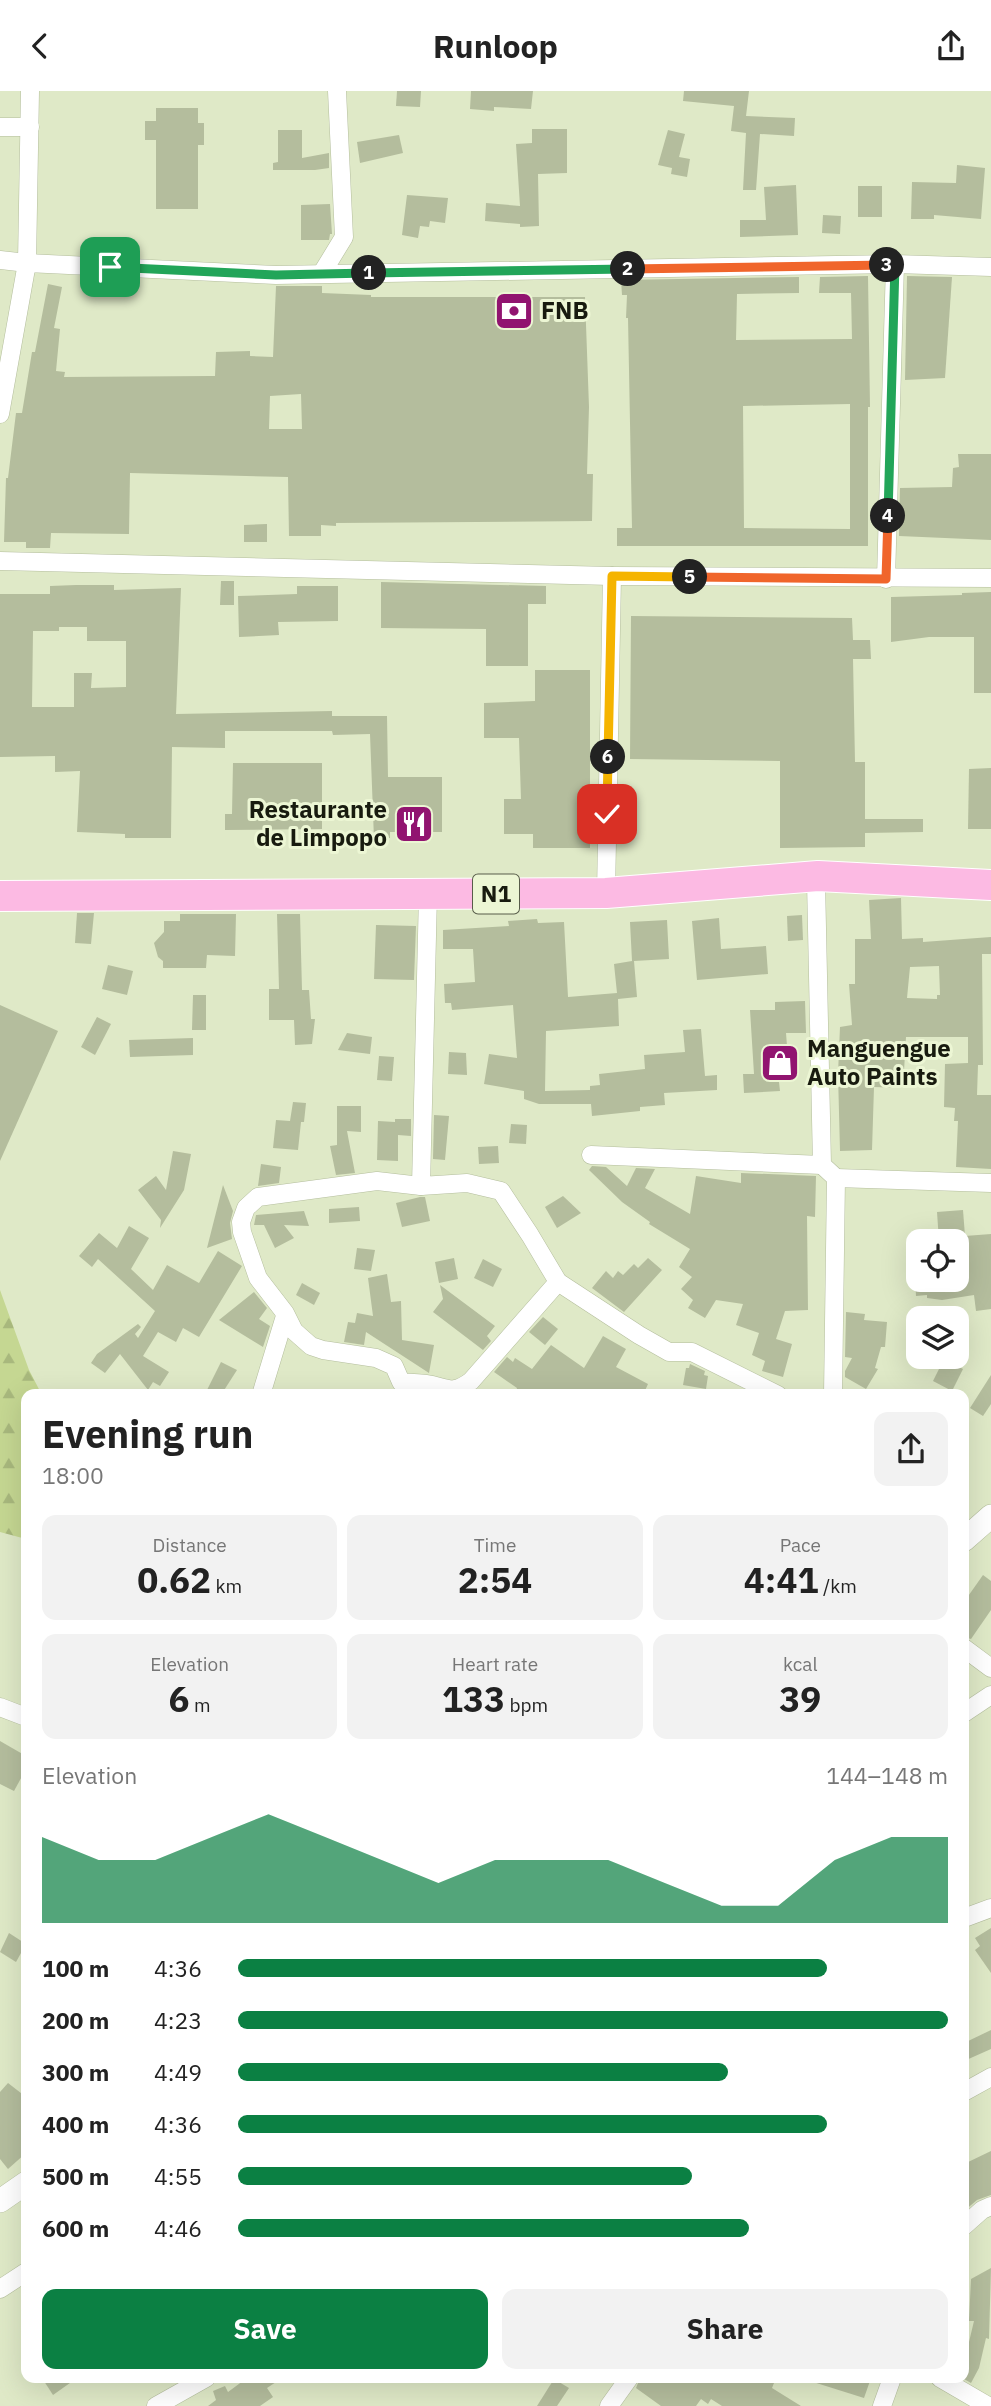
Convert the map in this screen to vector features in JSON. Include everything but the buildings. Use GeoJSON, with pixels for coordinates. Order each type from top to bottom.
{"type":"FeatureCollection","features":[{"type":"Feature","properties":{"kind":"highway","name":"N1"},"geometry":{"type":"LineString","coordinates":[[0,896],[606,893],[818,876],[991,885]]}},
{"type":"Feature","properties":{"kind":"street"},"geometry":{"type":"LineString","coordinates":[[0,414],[27,263],[30,91]]}},
{"type":"Feature","properties":{"kind":"street"},"geometry":{"type":"LineString","coordinates":[[322,273],[344,237],[337,91]]}},
{"type":"Feature","properties":{"kind":"street"},"geometry":{"type":"LineString","coordinates":[[0,127],[30,127]]}},
{"type":"Feature","properties":{"kind":"street"},"geometry":{"type":"LineString","coordinates":[[0,260],[276,275],[895,264],[991,267]]}},
{"type":"Feature","properties":{"kind":"street"},"geometry":{"type":"LineString","coordinates":[[886,579],[895,264]]}},
{"type":"Feature","properties":{"kind":"street"},"geometry":{"type":"LineString","coordinates":[[0,561],[612,576],[991,578]]}},
{"type":"Feature","properties":{"kind":"street"},"geometry":{"type":"LineString","coordinates":[[606,893],[612,576]]}},
{"type":"Feature","properties":{"kind":"street"},"geometry":{"type":"LineString","coordinates":[[818,876],[822,1165]]}},
{"type":"Feature","properties":{"kind":"street"},"geometry":{"type":"LineString","coordinates":[[421,1186],[428,894]]}},
{"type":"Feature","properties":{"kind":"street"},"geometry":{"type":"LineString","coordinates":[[591,1155],[822,1165],[836,1178],[991,1183]]}},
{"type":"Feature","properties":{"kind":"street"},"geometry":{"type":"LineString","coordinates":[[833,1389],[836,1178]]}},
{"type":"Feature","properties":{"kind":"street"},"geometry":{"type":"LineString","coordinates":[[443,1389],[426,1384],[401,1382],[394,1366],[376,1358],[311,1346],[295,1331],[258,1278],[242,1232],[241,1222],[246,1208],[258,1197],[377,1181],[421,1186],[467,1183],[501,1191],[558,1282],[669,1352],[692,1352],[766,1389]]}},
{"type":"Feature","properties":{"kind":"street"},"geometry":{"type":"LineString","coordinates":[[460,1389],[471,1381],[558,1282]]}},
{"type":"Feature","properties":{"kind":"street"},"geometry":{"type":"LineString","coordinates":[[263,1389],[285,1316]]}},
{"type":"Feature","properties":{"kind":"street"},"geometry":{"type":"LineString","coordinates":[[969,1536],[991,1516]]}},
{"type":"Feature","properties":{"kind":"street"},"geometry":{"type":"LineString","coordinates":[[969,1652],[991,1668]]}},
{"type":"Feature","properties":{"kind":"street"},"geometry":{"type":"LineString","coordinates":[[969,1710],[991,1695]]}},
{"type":"Feature","properties":{"kind":"street"},"geometry":{"type":"LineString","coordinates":[[0,1707],[21,1715]]}},
{"type":"Feature","properties":{"kind":"street"},"geometry":{"type":"LineString","coordinates":[[969,1916],[991,1907]]}},
{"type":"Feature","properties":{"kind":"street"},"geometry":{"type":"LineString","coordinates":[[969,2089],[991,2077]]}},
{"type":"Feature","properties":{"kind":"street"},"geometry":{"type":"LineString","coordinates":[[0,2201],[21,2186]]}},
{"type":"Feature","properties":{"kind":"street"},"geometry":{"type":"LineString","coordinates":[[969,2222],[991,2206]]}},
{"type":"Feature","properties":{"kind":"street"},"geometry":{"type":"LineString","coordinates":[[0,2289],[21,2275]]}},
{"type":"Feature","properties":{"kind":"street"},"geometry":{"type":"LineString","coordinates":[[156,2406],[197,2383]]}},
{"type":"Feature","properties":{"kind":"street"},"geometry":{"type":"LineString","coordinates":[[609,2406],[625,2383]]}},
{"type":"Feature","properties":{"kind":"street"},"geometry":{"type":"LineString","coordinates":[[882,2406],[890,2383]]}},
{"type":"Feature","properties":{"kind":"street"},"geometry":{"type":"LineString","coordinates":[[949,2383],[988,2406]]}},
{"type":"Feature","properties":{"kind":"green space"},"geometry":{"type":"Polygon","coordinates":[[[0,1290],[29,1370],[39,1389],[21,1389],[21,1538],[0,1532],[0,1290]]]}},
{"type":"Feature","properties":{"kind":"place","name":"FNB"},"geometry":{"type":"Point","coordinates":[514,311]}},
{"type":"Feature","properties":{"kind":"place","name":"Restaurante de Limpopo"},"geometry":{"type":"Point","coordinates":[414,824]}},
{"type":"Feature","properties":{"kind":"place","name":"Manguengue Auto Paints"},"geometry":{"type":"Point","coordinates":[780,1063]}},
{"type":"Feature","properties":{"kind":"route"},"geometry":{"type":"LineString","coordinates":[[110,267],[276,275],[895,264],[886,579],[612,576],[607,814]]}}]}
